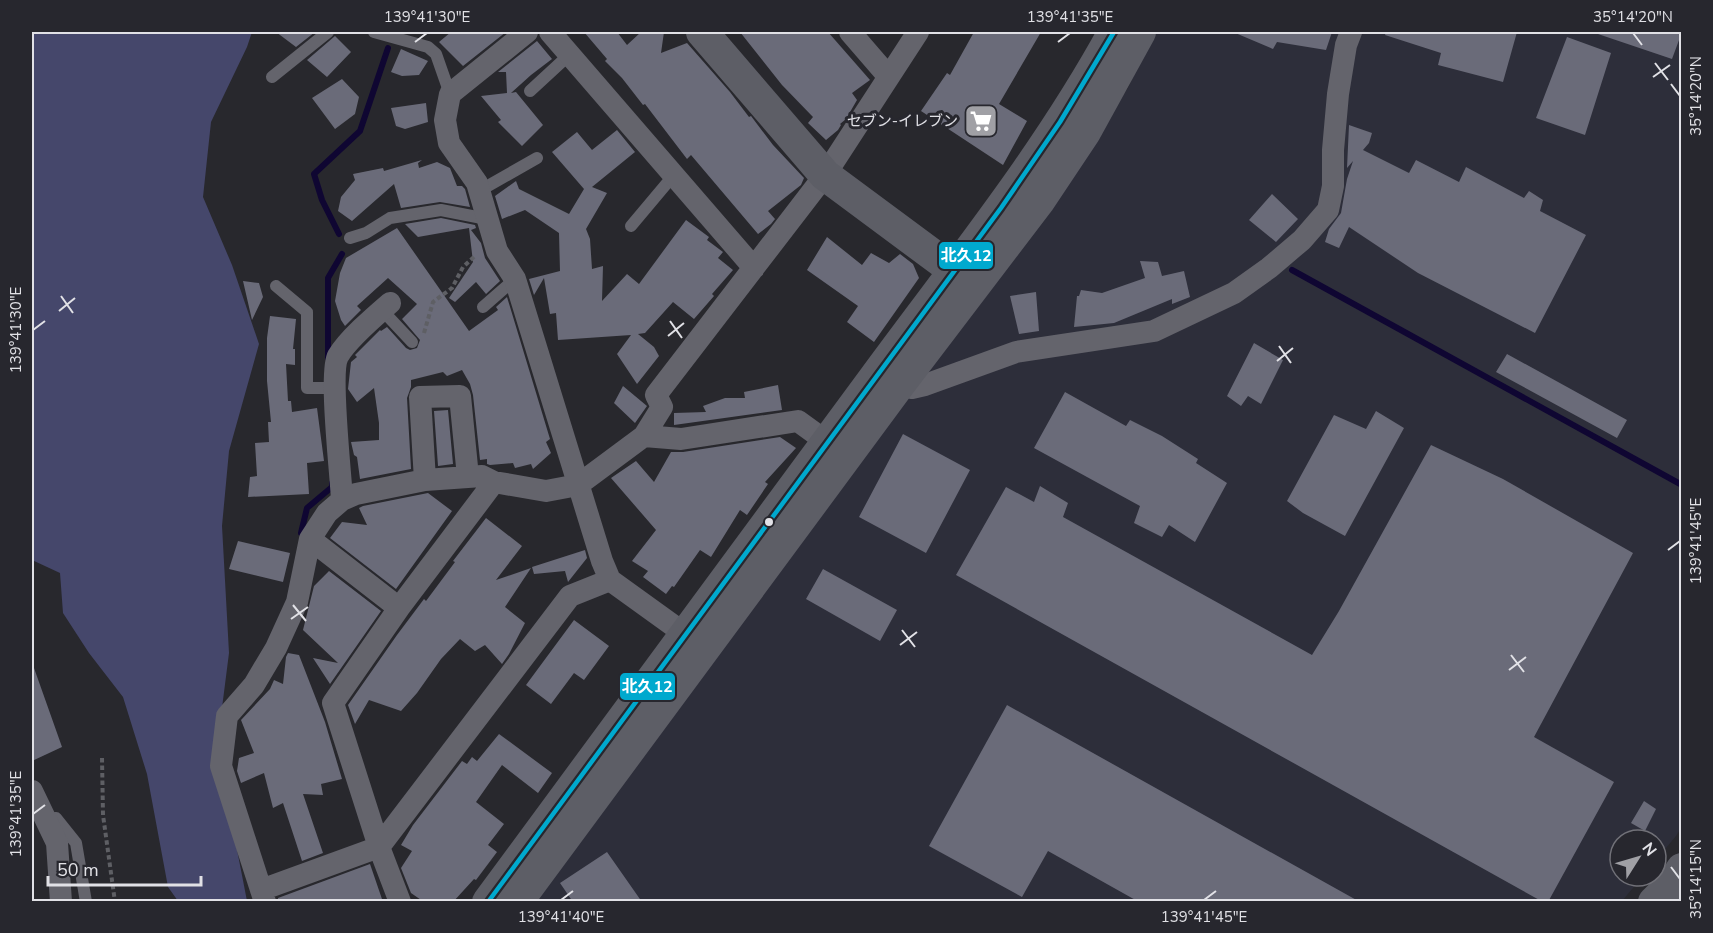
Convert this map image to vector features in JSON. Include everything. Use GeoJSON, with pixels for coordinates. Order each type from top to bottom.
{"type":"FeatureCollection","features":[{"type":"Feature","properties":{"kind":"street"},"geometry":{"type":"LineString","coordinates":[[527,32],[450,94],[445,120],[449,143],[477,183],[497,251],[514,279],[602,561],[610,580],[695,641]]}},
{"type":"Feature","properties":{"kind":"street"},"geometry":{"type":"LineString","coordinates":[[550,32],[754,268]]}},
{"type":"Feature","properties":{"kind":"street"},"geometry":{"type":"LineString","coordinates":[[702,32],[825,175],[964,279]]}},
{"type":"Feature","properties":{"kind":"street"},"geometry":{"type":"LineString","coordinates":[[850,32],[888,76]]}},
{"type":"Feature","properties":{"kind":"street"},"geometry":{"type":"LineString","coordinates":[[610,580],[570,596],[379,847],[263,896],[221,766],[227,716],[254,685],[276,648],[297,602],[310,538],[327,513],[342,500],[356,494],[425,480],[482,477],[494,482],[546,491],[579,485],[644,436],[662,407],[656,395],[825,175],[918,32]]}},
{"type":"Feature","properties":{"kind":"street"},"geometry":{"type":"LineString","coordinates":[[837,449],[899,385],[1088,79],[1114,32]]}},
{"type":"Feature","properties":{"kind":"street"},"geometry":{"type":"LineString","coordinates":[[488,902],[695,641],[964,279],[1038,201],[1085,132],[1140,32]]}},
{"type":"Feature","properties":{"kind":"street"},"geometry":{"type":"LineString","coordinates":[[899,385],[912,388],[925,385],[1017,352],[1154,331],[1234,293],[1269,268],[1302,240],[1328,210],[1333,186],[1333,150],[1338,94],[1346,45],[1351,32]]}},
{"type":"Feature","properties":{"kind":"street"},"geometry":{"type":"LineString","coordinates":[[342,500],[335,388],[337,358],[386,306]]}},
{"type":"Feature","properties":{"kind":"street"},"geometry":{"type":"LineString","coordinates":[[425,480],[420,398],[460,396],[468,477]]}},
{"type":"Feature","properties":{"kind":"street"},"geometry":{"type":"LineString","coordinates":[[644,436],[681,440],[798,421],[837,449]]}},
{"type":"Feature","properties":{"kind":"street"},"geometry":{"type":"LineString","coordinates":[[400,902],[379,847],[333,703],[399,608],[494,482]]}},
{"type":"Feature","properties":{"kind":"street"},"geometry":{"type":"LineString","coordinates":[[310,538],[399,608]]}},
{"type":"Feature","properties":{"kind":"street"},"geometry":{"type":"LineString","coordinates":[[517,902],[695,641]]}},
{"type":"Feature","properties":{"kind":"street"},"geometry":{"type":"LineString","coordinates":[[32,791],[57,843],[61,902]]}},
{"type":"Feature","properties":{"kind":"street"},"geometry":{"type":"LineString","coordinates":[[1654,902],[1672,885],[1682,869]]}},
{"type":"Feature","properties":{"kind":"lane"},"geometry":{"type":"LineString","coordinates":[[272,77],[328,32]]}},
{"type":"Feature","properties":{"kind":"lane"},"geometry":{"type":"LineString","coordinates":[[374,32],[428,47],[436,54],[450,94]]}},
{"type":"Feature","properties":{"kind":"lane"},"geometry":{"type":"LineString","coordinates":[[530,91],[569,54]]}},
{"type":"Feature","properties":{"kind":"lane"},"geometry":{"type":"LineString","coordinates":[[479,191],[537,158]]}},
{"type":"Feature","properties":{"kind":"lane"},"geometry":{"type":"LineString","coordinates":[[631,226],[673,176]]}},
{"type":"Feature","properties":{"kind":"lane"},"geometry":{"type":"LineString","coordinates":[[351,238],[366,233],[390,218],[441,210],[487,219]]}},
{"type":"Feature","properties":{"kind":"lane"},"geometry":{"type":"LineString","coordinates":[[483,307],[514,279]]}},
{"type":"Feature","properties":{"kind":"lane"},"geometry":{"type":"LineString","coordinates":[[276,286],[307,312],[307,388],[335,388]]}},
{"type":"Feature","properties":{"kind":"lane"},"geometry":{"type":"LineString","coordinates":[[386,306],[411,342]]}},
{"type":"Feature","properties":{"kind":"lane"},"geometry":{"type":"LineString","coordinates":[[45,820],[56,818],[76,843],[86,902]]}},
{"type":"Feature","properties":{"kind":"path"},"geometry":{"type":"LineString","coordinates":[[411,342],[425,332],[433,302],[452,288],[463,267],[473,256],[497,251]]}},
{"type":"Feature","properties":{"kind":"path"},"geometry":{"type":"LineString","coordinates":[[102,758],[103,815],[115,902]]}},
{"type":"Feature","properties":{"kind":"shaded area"},"geometry":{"type":"Polygon","coordinates":[[[32,32],[252,32],[211,122],[203,197],[232,265],[259,344],[229,451],[222,526],[229,653],[217,747],[247,901],[178,901],[168,887],[147,774],[123,697],[89,653],[63,613],[60,573],[32,560],[32,32]]]}},
{"type":"Feature","properties":{"kind":"shaded area"},"geometry":{"type":"Polygon","coordinates":[[[1153,32],[1681,32],[1681,828],[1676,836],[1668,846],[1668,828],[1608,828],[1608,888],[1633,888],[1622,901],[534,902],[1128,88],[1153,32]]]}},
{"type":"Feature","properties":{"kind":"building"},"geometry":{"type":"Polygon","coordinates":[[[276,32],[315,32],[296,47],[276,32]]]}},
{"type":"Feature","properties":{"kind":"building"},"geometry":{"type":"Polygon","coordinates":[[[451,32],[506,32],[463,66],[439,42],[451,32]]]}},
{"type":"Feature","properties":{"kind":"building"},"geometry":{"type":"Polygon","coordinates":[[[584,32],[617,32],[627,45],[641,32],[664,32],[661,53],[687,43],[749,117],[751,116],[773,145],[804,178],[801,185],[768,211],[775,219],[771,224],[758,234],[691,155],[687,159],[645,104],[643,105],[605,61],[607,59],[584,32]]]}},
{"type":"Feature","properties":{"kind":"building"},"geometry":{"type":"Polygon","coordinates":[[[740,32],[828,32],[870,80],[852,93],[857,100],[838,130],[826,140],[808,123],[813,117],[782,85],[740,32]]]}},
{"type":"Feature","properties":{"kind":"building"},"geometry":{"type":"Polygon","coordinates":[[[974,32],[1041,32],[999,104],[1027,121],[1003,165],[921,111],[947,73],[950,75],[974,32]]]}},
{"type":"Feature","properties":{"kind":"building"},"geometry":{"type":"Polygon","coordinates":[[[1233,32],[1332,32],[1326,50],[1277,42],[1273,49],[1233,32]]]}},
{"type":"Feature","properties":{"kind":"building"},"geometry":{"type":"Polygon","coordinates":[[[1386,32],[1517,32],[1503,82],[1438,65],[1441,53],[1385,35],[1386,32]]]}},
{"type":"Feature","properties":{"kind":"building"},"geometry":{"type":"Polygon","coordinates":[[[1599,32],[1682,32],[1672,59],[1598,34],[1599,32]]]}},
{"type":"Feature","properties":{"kind":"building"},"geometry":{"type":"Polygon","coordinates":[[[335,36],[351,52],[327,77],[307,60],[335,36]]]}},
{"type":"Feature","properties":{"kind":"building"},"geometry":{"type":"Polygon","coordinates":[[[1567,37],[1611,53],[1585,135],[1536,118],[1567,37]]]}},
{"type":"Feature","properties":{"kind":"building"},"geometry":{"type":"Polygon","coordinates":[[[537,41],[552,59],[511,93],[516,92],[543,125],[522,146],[498,122],[501,120],[481,96],[507,93],[506,72],[498,72],[537,41]]]}},
{"type":"Feature","properties":{"kind":"building"},"geometry":{"type":"Polygon","coordinates":[[[401,49],[428,61],[419,75],[402,76],[391,72],[401,49]]]}},
{"type":"Feature","properties":{"kind":"building"},"geometry":{"type":"Polygon","coordinates":[[[342,79],[359,97],[355,114],[335,129],[312,98],[342,79]]]}},
{"type":"Feature","properties":{"kind":"building"},"geometry":{"type":"Polygon","coordinates":[[[426,103],[428,122],[405,129],[396,126],[391,108],[426,103]]]}},
{"type":"Feature","properties":{"kind":"building"},"geometry":{"type":"Polygon","coordinates":[[[1349,125],[1372,133],[1369,143],[1363,150],[1409,173],[1416,160],[1459,182],[1466,167],[1524,198],[1529,191],[1543,200],[1540,211],[1586,235],[1535,333],[1418,273],[1349,227],[1339,248],[1325,242],[1329,229],[1341,213],[1353,161],[1347,168],[1349,125]]]}},
{"type":"Feature","properties":{"kind":"building"},"geometry":{"type":"Polygon","coordinates":[[[617,130],[635,152],[592,187],[607,193],[586,229],[590,239],[592,269],[603,266],[602,301],[627,274],[639,284],[686,220],[709,237],[707,240],[723,252],[718,258],[733,270],[694,319],[673,302],[645,333],[638,334],[654,347],[659,356],[637,384],[617,354],[631,335],[558,340],[556,313],[550,314],[544,278],[534,295],[529,279],[560,271],[559,233],[525,210],[502,219],[495,196],[516,181],[519,189],[569,214],[584,189],[552,152],[577,132],[592,150],[617,130]]]}},
{"type":"Feature","properties":{"kind":"building"},"geometry":{"type":"Polygon","coordinates":[[[422,160],[418,163],[419,168],[437,162],[450,168],[457,186],[465,189],[470,207],[440,202],[401,208],[394,184],[352,221],[338,211],[341,197],[355,180],[353,174],[383,168],[384,171],[422,160]]]}},
{"type":"Feature","properties":{"kind":"building"},"geometry":{"type":"Polygon","coordinates":[[[1272,194],[1298,219],[1276,242],[1249,220],[1272,194]]]}},
{"type":"Feature","properties":{"kind":"building"},"geometry":{"type":"Polygon","coordinates":[[[441,218],[475,225],[476,228],[471,230],[481,243],[485,258],[500,281],[486,294],[476,282],[455,302],[449,298],[473,262],[469,228],[418,237],[405,224],[441,218]]]}},
{"type":"Feature","properties":{"kind":"building"},"geometry":{"type":"Polygon","coordinates":[[[397,228],[469,331],[498,310],[496,307],[507,297],[550,439],[546,442],[551,453],[533,469],[531,464],[515,468],[513,463],[490,465],[487,464],[487,459],[480,460],[473,395],[462,370],[447,376],[443,372],[411,380],[407,398],[411,469],[360,479],[357,457],[354,455],[351,442],[379,440],[379,423],[374,388],[357,402],[348,389],[351,362],[380,330],[387,327],[406,348],[410,350],[417,348],[420,340],[402,319],[417,304],[388,278],[357,306],[361,310],[345,326],[335,301],[340,273],[346,258],[397,228]]]}},
{"type":"Feature","properties":{"kind":"building"},"geometry":{"type":"Polygon","coordinates":[[[827,237],[862,265],[871,253],[889,263],[900,254],[913,264],[919,278],[874,342],[847,322],[858,306],[807,270],[827,237]]]}},
{"type":"Feature","properties":{"kind":"building"},"geometry":{"type":"Polygon","coordinates":[[[1140,261],[1158,262],[1162,276],[1184,271],[1190,297],[1172,304],[1172,299],[1114,323],[1074,327],[1077,296],[1081,290],[1102,293],[1145,278],[1140,261]]]}},
{"type":"Feature","properties":{"kind":"building"},"geometry":{"type":"Polygon","coordinates":[[[243,281],[259,283],[263,297],[252,320],[243,281]]]}},
{"type":"Feature","properties":{"kind":"building"},"geometry":{"type":"Polygon","coordinates":[[[1036,292],[1039,331],[1019,334],[1010,296],[1036,292]]]}},
{"type":"Feature","properties":{"kind":"building"},"geometry":{"type":"Polygon","coordinates":[[[270,316],[296,319],[293,349],[295,349],[295,365],[286,364],[288,401],[291,401],[292,412],[317,408],[324,461],[307,463],[309,494],[248,497],[250,477],[257,476],[255,443],[269,442],[268,422],[271,422],[267,381],[267,338],[270,316]]]}},
{"type":"Feature","properties":{"kind":"building"},"geometry":{"type":"Polygon","coordinates":[[[1254,343],[1283,360],[1261,404],[1248,396],[1241,406],[1227,396],[1254,343]]]}},
{"type":"Feature","properties":{"kind":"building"},"geometry":{"type":"Polygon","coordinates":[[[1507,354],[1627,420],[1617,438],[1496,372],[1507,354]]]}},
{"type":"Feature","properties":{"kind":"building"},"geometry":{"type":"Polygon","coordinates":[[[778,385],[782,410],[674,425],[674,413],[706,412],[703,406],[725,398],[745,398],[744,392],[778,385]]]}},
{"type":"Feature","properties":{"kind":"building"},"geometry":{"type":"Polygon","coordinates":[[[623,386],[647,406],[635,423],[614,403],[623,386]]]}},
{"type":"Feature","properties":{"kind":"building"},"geometry":{"type":"Polygon","coordinates":[[[1065,392],[1126,426],[1130,420],[1162,436],[1198,459],[1196,463],[1227,483],[1195,542],[1169,525],[1162,537],[1134,523],[1140,506],[1034,448],[1065,392]]]}},
{"type":"Feature","properties":{"kind":"building"},"geometry":{"type":"Polygon","coordinates":[[[448,410],[453,464],[438,466],[434,411],[448,410]]]}},
{"type":"Feature","properties":{"kind":"building"},"geometry":{"type":"Polygon","coordinates":[[[1376,411],[1404,428],[1345,536],[1303,513],[1287,501],[1334,415],[1366,429],[1376,411]]]}},
{"type":"Feature","properties":{"kind":"building"},"geometry":{"type":"Polygon","coordinates":[[[903,434],[970,470],[926,553],[859,517],[903,434]]]}},
{"type":"Feature","properties":{"kind":"building"},"geometry":{"type":"Polygon","coordinates":[[[780,437],[796,448],[765,482],[768,484],[747,515],[740,510],[711,557],[700,550],[674,587],[672,586],[666,594],[643,577],[648,571],[632,561],[656,530],[611,478],[636,461],[654,482],[671,452],[780,437]]]}},
{"type":"Feature","properties":{"kind":"building"},"geometry":{"type":"Polygon","coordinates":[[[1431,445],[1503,479],[1633,553],[1534,737],[1614,782],[1548,902],[1543,902],[956,575],[1006,487],[1034,502],[1040,486],[1068,503],[1063,517],[1312,655],[1431,445]]]}},
{"type":"Feature","properties":{"kind":"building"},"geometry":{"type":"Polygon","coordinates":[[[428,493],[452,511],[396,589],[330,538],[342,522],[367,525],[359,508],[363,506],[428,493]]]}},
{"type":"Feature","properties":{"kind":"building"},"geometry":{"type":"Polygon","coordinates":[[[486,518],[522,546],[496,580],[531,568],[505,607],[525,623],[509,654],[502,664],[485,645],[475,651],[460,639],[441,659],[401,711],[369,700],[355,724],[348,705],[397,635],[424,599],[426,601],[486,518]]]}},
{"type":"Feature","properties":{"kind":"building"},"geometry":{"type":"Polygon","coordinates":[[[238,541],[290,553],[283,582],[229,569],[238,541]]]}},
{"type":"Feature","properties":{"kind":"building"},"geometry":{"type":"Polygon","coordinates":[[[585,550],[587,558],[568,582],[565,571],[534,574],[532,567],[585,550]]]}},
{"type":"Feature","properties":{"kind":"building"},"geometry":{"type":"Polygon","coordinates":[[[823,569],[897,610],[880,641],[806,599],[823,569]]]}},
{"type":"Feature","properties":{"kind":"building"},"geometry":{"type":"Polygon","coordinates":[[[329,571],[381,611],[330,684],[313,658],[338,663],[303,630],[314,586],[329,571]]]}},
{"type":"Feature","properties":{"kind":"building"},"geometry":{"type":"Polygon","coordinates":[[[574,620],[609,646],[584,680],[574,673],[551,704],[526,685],[574,620]]]}},
{"type":"Feature","properties":{"kind":"building"},"geometry":{"type":"Polygon","coordinates":[[[288,653],[299,655],[325,722],[342,779],[321,784],[323,795],[303,794],[323,853],[302,861],[283,803],[273,808],[264,773],[241,783],[237,771],[239,758],[254,753],[241,720],[270,689],[274,680],[283,684],[288,653]]]}},
{"type":"Feature","properties":{"kind":"building"},"geometry":{"type":"Polygon","coordinates":[[[34,668],[62,747],[32,761],[32,669],[34,668]]]}},
{"type":"Feature","properties":{"kind":"building"},"geometry":{"type":"Polygon","coordinates":[[[1007,705],[1360,902],[1139,902],[1048,851],[1022,897],[929,846],[1007,705]]]}},
{"type":"Feature","properties":{"kind":"building"},"geometry":{"type":"Polygon","coordinates":[[[499,734],[552,773],[538,793],[502,765],[476,802],[504,824],[488,845],[497,852],[476,880],[474,879],[453,902],[424,902],[411,893],[401,868],[412,851],[401,845],[413,825],[462,761],[467,764],[472,757],[477,761],[499,734]]]}},
{"type":"Feature","properties":{"kind":"building"},"geometry":{"type":"Polygon","coordinates":[[[1644,801],[1656,809],[1646,828],[1640,828],[1631,823],[1644,801]]]}},
{"type":"Feature","properties":{"kind":"building"},"geometry":{"type":"Polygon","coordinates":[[[607,852],[642,902],[573,902],[560,883],[607,852]]]}},
{"type":"Feature","properties":{"kind":"building"},"geometry":{"type":"Polygon","coordinates":[[[370,864],[383,902],[278,902],[278,898],[370,864]]]}},
{"type":"Feature","properties":{"kind":"waterway"},"geometry":{"type":"LineString","coordinates":[[339,234],[322,200],[314,174],[360,131],[388,48]]}},
{"type":"Feature","properties":{"kind":"waterway"},"geometry":{"type":"LineString","coordinates":[[328,358],[328,278],[342,254]]}},
{"type":"Feature","properties":{"kind":"waterway"},"geometry":{"type":"LineString","coordinates":[[1292,270],[1682,485]]}},
{"type":"Feature","properties":{"kind":"waterway"},"geometry":{"type":"LineString","coordinates":[[301,533],[307,508],[332,487],[332,483]]}},
{"type":"Feature","properties":{"kind":"transit line","name":"北久12"},"geometry":{"type":"LineString","coordinates":[[488,902],[1001,208],[1060,122],[1114,32]]}},
{"type":"Feature","properties":{"kind":"place","name":"セブン-イレブン"},"geometry":{"type":"Point","coordinates":[981,121]}}]}
